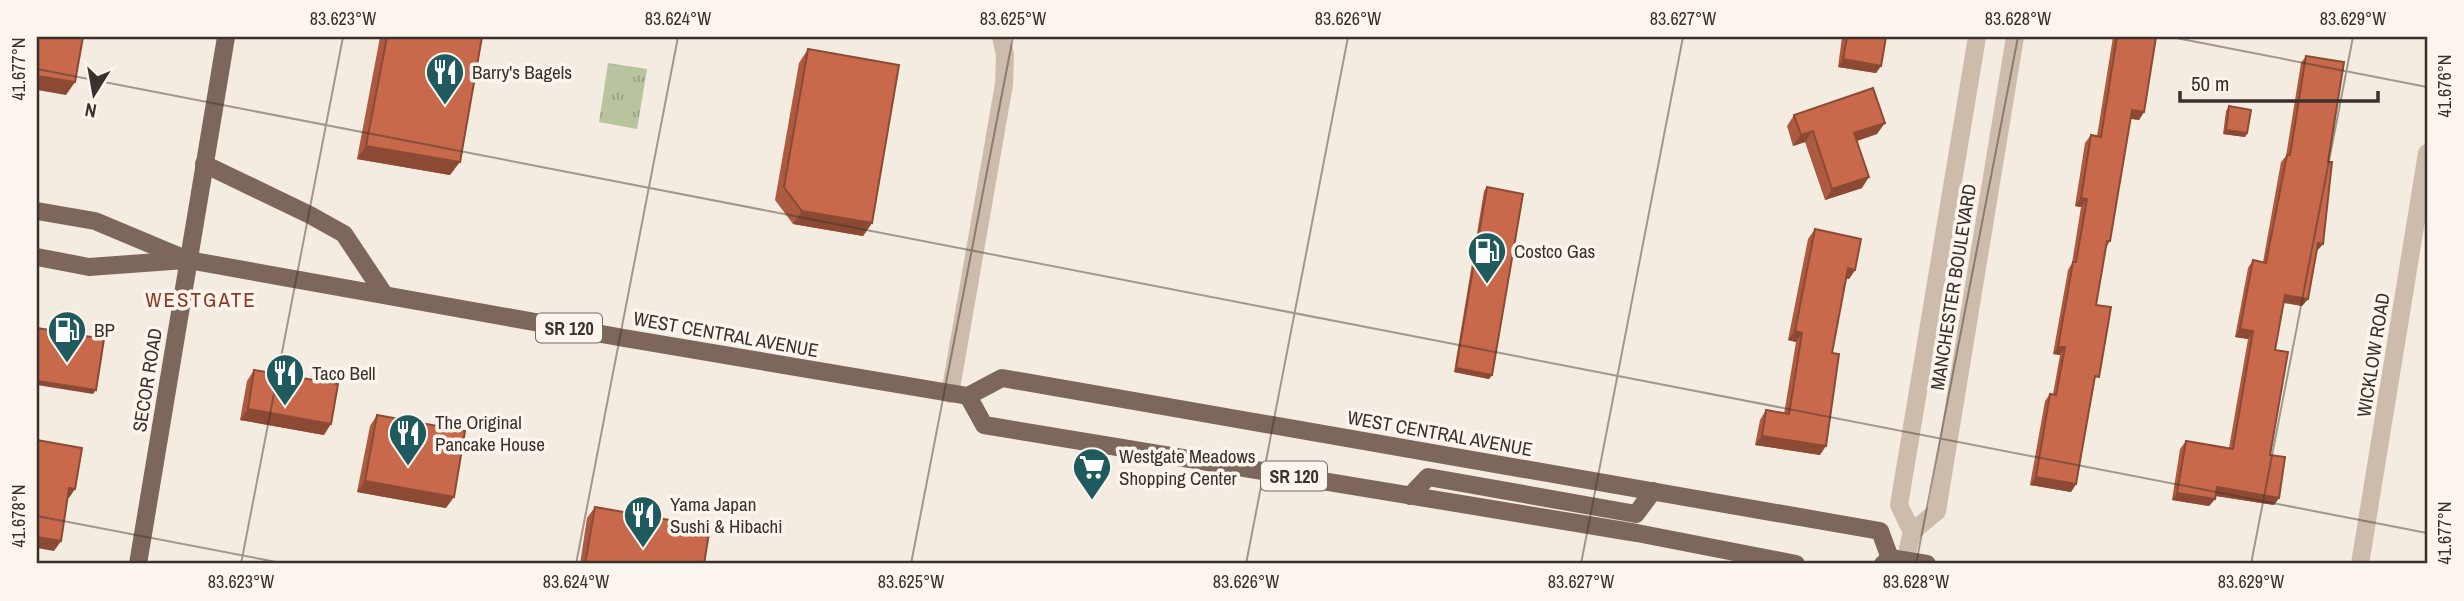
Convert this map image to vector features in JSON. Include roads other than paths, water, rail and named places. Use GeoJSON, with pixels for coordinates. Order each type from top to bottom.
{"type":"FeatureCollection","features":[{"type":"Feature","properties":{"kind":"main road","name":"SECOR ROAD"},"geometry":{"type":"LineString","coordinates":[[138,564],[226,37]]}},
{"type":"Feature","properties":{"kind":"main road"},"geometry":{"type":"LineString","coordinates":[[204,164],[344,234],[384,295]]}},
{"type":"Feature","properties":{"kind":"main road","name":"WEST CENTRAL AVENUE"},"geometry":{"type":"LineString","coordinates":[[37,211],[95,221],[188,260],[950,394],[968,396],[1002,378],[1880,531],[1898,562]]}},
{"type":"Feature","properties":{"kind":"main road","name":"WEST CENTRAL AVENUE"},"geometry":{"type":"LineString","coordinates":[[37,257],[89,267],[188,260]]}},
{"type":"Feature","properties":{"kind":"main road","name":"SR 120"},"geometry":{"type":"LineString","coordinates":[[968,396],[984,425],[1637,533],[1796,564]]}},
{"type":"Feature","properties":{"kind":"main road"},"geometry":{"type":"LineString","coordinates":[[1410,496],[1429,477],[1636,514],[1653,491]]}},
{"type":"Feature","properties":{"kind":"main road"},"geometry":{"type":"LineString","coordinates":[[1898,562],[1927,564]]}},
{"type":"Feature","properties":{"kind":"street"},"geometry":{"type":"LineString","coordinates":[[950,394],[1004,84],[1005,55],[1001,37]]}},
{"type":"Feature","properties":{"kind":"street","name":"MANCHESTER BOULEVARD"},"geometry":{"type":"LineString","coordinates":[[1977,37],[1899,505],[1912,532],[1937,511],[2015,37]]}},
{"type":"Feature","properties":{"kind":"street","name":"WICKLOW ROAD"},"geometry":{"type":"LineString","coordinates":[[2360,564],[2427,153]]}},
{"type":"Feature","properties":{"kind":"street"},"geometry":{"type":"LineString","coordinates":[[1898,562],[1912,532]]}},
{"type":"Feature","properties":{"kind":"place","name":"Barry's Bagels"},"geometry":{"type":"Point","coordinates":[445,106]}},
{"type":"Feature","properties":{"kind":"place","name":"Costco Gas"},"geometry":{"type":"Point","coordinates":[1487,285]}},
{"type":"Feature","properties":{"kind":"place","name":"BP"},"geometry":{"type":"Point","coordinates":[67,364]}},
{"type":"Feature","properties":{"kind":"place","name":"Taco Bell"},"geometry":{"type":"Point","coordinates":[285,407]}},
{"type":"Feature","properties":{"kind":"place","name":"The Original Pancake House"},"geometry":{"type":"Point","coordinates":[408,467]}},
{"type":"Feature","properties":{"kind":"place","name":"Westgate Meadows Shopping Center"},"geometry":{"type":"Point","coordinates":[1092,501]}},
{"type":"Feature","properties":{"kind":"place","name":"Yama Japan Sushi & Hibachi"},"geometry":{"type":"Point","coordinates":[643,549]}},
{"type":"Feature","properties":{"kind":"district","name":"WESTGATE"},"geometry":{"type":"Point","coordinates":[201,299]}}]}
